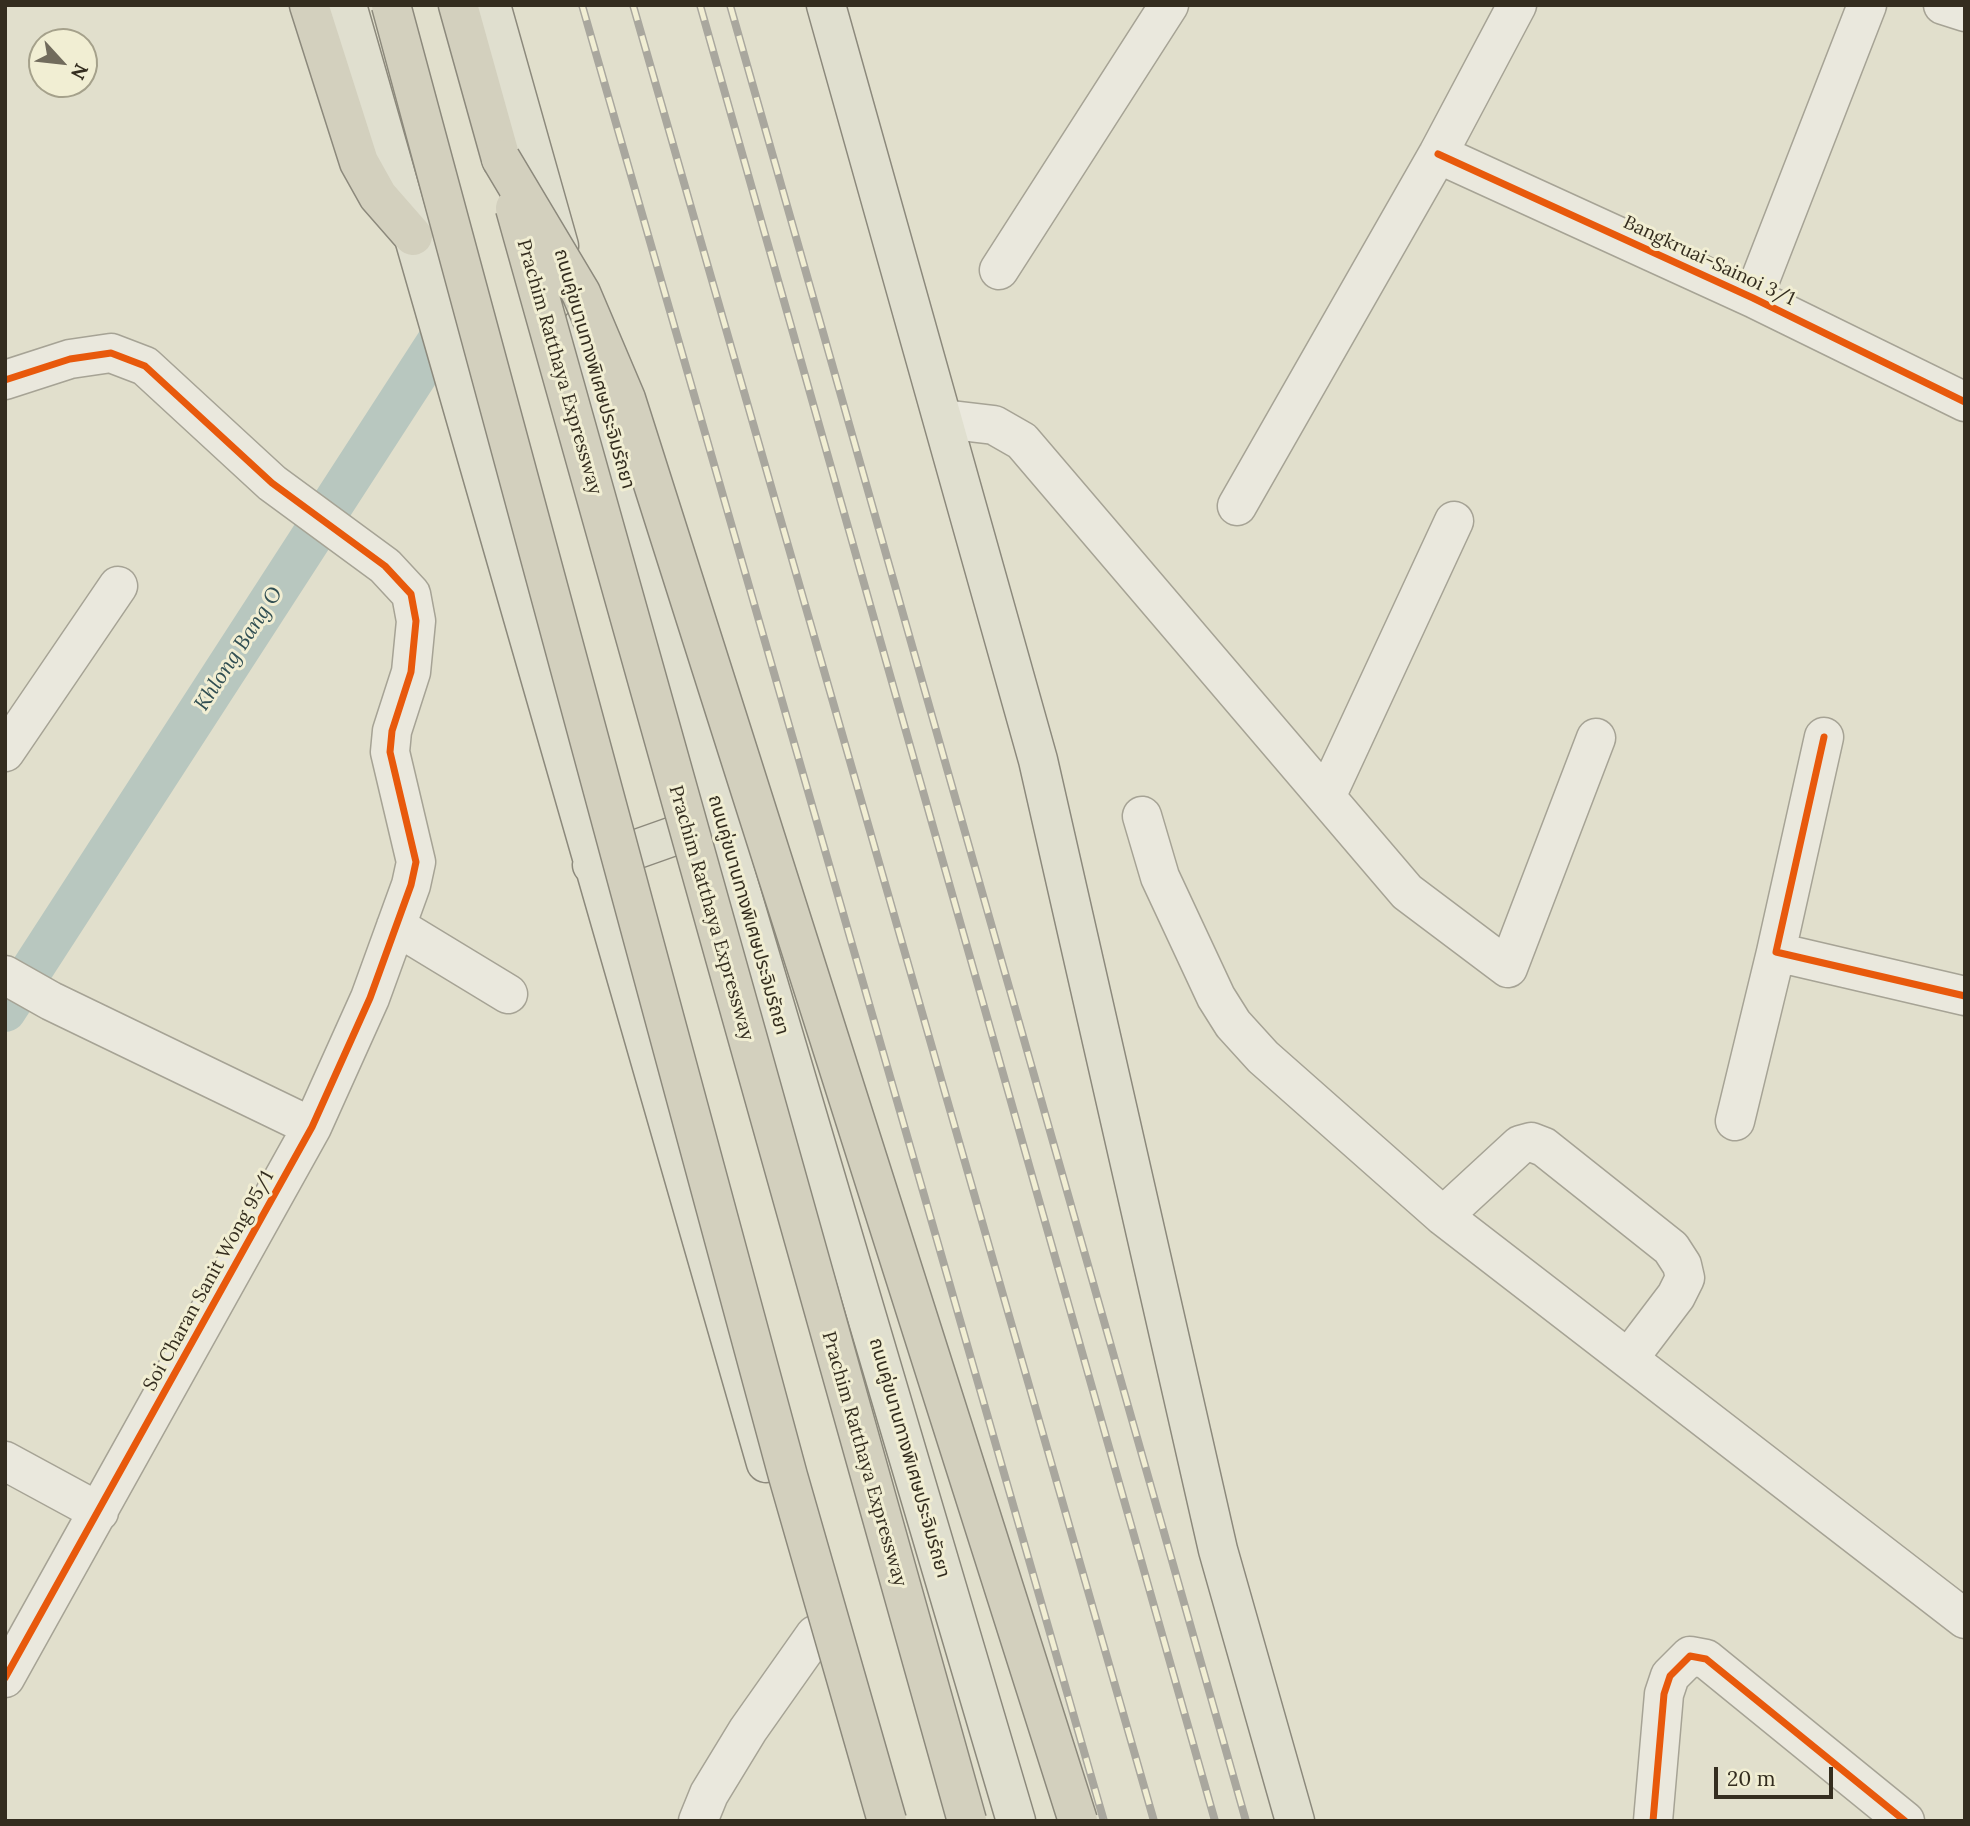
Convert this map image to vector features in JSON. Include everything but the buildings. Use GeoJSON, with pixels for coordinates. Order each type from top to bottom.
{"type":"FeatureCollection","features":[{"type":"Feature","properties":{"kind":"highway"},"geometry":{"type":"LineString","coordinates":[[309,5],[359,162],[378,195],[413,236]]}},
{"type":"Feature","properties":{"kind":"highway"},"geometry":{"type":"LineString","coordinates":[[391,5],[788,1476],[887,1821]]}},
{"type":"Feature","properties":{"kind":"highway","name":"Prachim Ratthaya Expressway"},"geometry":{"type":"LineString","coordinates":[[458,5],[967,1821]]}},
{"type":"Feature","properties":{"kind":"highway"},"geometry":{"type":"LineString","coordinates":[[501,159],[582,293],[626,399],[1078,1821]]}},
{"type":"Feature","properties":{"kind":"main road"},"geometry":{"type":"LineString","coordinates":[[347,5],[592,865],[869,1821]]}},
{"type":"Feature","properties":{"kind":"main road","name":"ถนนคู่ขนานทางพิเศษประจิมรัถยา"},"geometry":{"type":"LineString","coordinates":[[491,5],[720,820],[1016,1821]]}},
{"type":"Feature","properties":{"kind":"main road"},"geometry":{"type":"LineString","coordinates":[[826,5],[1038,760],[1219,1550],[1295,1821]]}},
{"type":"Feature","properties":{"kind":"main road"},"geometry":{"type":"LineString","coordinates":[[592,865],[720,820]]}},
{"type":"Feature","properties":{"kind":"street"},"geometry":{"type":"LineString","coordinates":[[999,270],[1169,5]]}},
{"type":"Feature","properties":{"kind":"street"},"geometry":{"type":"LineString","coordinates":[[1237,506],[1438,154],[1517,5]]}},
{"type":"Feature","properties":{"kind":"street"},"geometry":{"type":"LineString","coordinates":[[1753,298],[1867,5]]}},
{"type":"Feature","properties":{"kind":"street"},"geometry":{"type":"LineString","coordinates":[[1943,5],[1965,12]]}},
{"type":"Feature","properties":{"kind":"street","name":"Bangkruai-Sainoi 3/1"},"geometry":{"type":"LineString","coordinates":[[1438,154],[1753,298],[1965,402]]}},
{"type":"Feature","properties":{"kind":"street","name":"Soi Charan Sanit Wong 95/1"},"geometry":{"type":"LineString","coordinates":[[5,380],[70,359],[111,353],[145,366],[272,483],[385,566],[411,594],[416,621],[411,672],[392,731],[390,752],[416,862],[411,885],[370,998],[312,1127],[5,1678]]}},
{"type":"Feature","properties":{"kind":"street"},"geometry":{"type":"LineString","coordinates":[[943,419],[994,425],[1022,442],[1407,892],[1508,968],[1596,738]]}},
{"type":"Feature","properties":{"kind":"street"},"geometry":{"type":"LineString","coordinates":[[1326,797],[1454,521]]}},
{"type":"Feature","properties":{"kind":"street"},"geometry":{"type":"LineString","coordinates":[[5,752],[118,586]]}},
{"type":"Feature","properties":{"kind":"street"},"geometry":{"type":"LineString","coordinates":[[1735,1121],[1824,737]]}},
{"type":"Feature","properties":{"kind":"street"},"geometry":{"type":"LineString","coordinates":[[1142,816],[1160,877],[1216,997],[1233,1024],[1263,1057],[1443,1216],[1965,1619]]}},
{"type":"Feature","properties":{"kind":"street"},"geometry":{"type":"LineString","coordinates":[[396,926],[508,994]]}},
{"type":"Feature","properties":{"kind":"street"},"geometry":{"type":"LineString","coordinates":[[1776,952],[1965,996]]}},
{"type":"Feature","properties":{"kind":"street"},"geometry":{"type":"LineString","coordinates":[[5,975],[51,1001],[312,1127]]}},
{"type":"Feature","properties":{"kind":"street"},"geometry":{"type":"LineString","coordinates":[[1443,1216],[1520,1144],[1531,1142],[1544,1147],[1671,1248],[1682,1265],[1685,1278],[1676,1296],[1629,1358]]}},
{"type":"Feature","properties":{"kind":"street"},"geometry":{"type":"LineString","coordinates":[[5,1461],[99,1512]]}},
{"type":"Feature","properties":{"kind":"street"},"geometry":{"type":"LineString","coordinates":[[698,1821],[709,1794],[748,1730],[815,1635]]}},
{"type":"Feature","properties":{"kind":"street"},"geometry":{"type":"LineString","coordinates":[[1653,1821],[1664,1694],[1670,1676],[1690,1656],[1706,1659],[1905,1821]]}},
{"type":"Feature","properties":{"kind":"waterway","name":"Khlong Bang O"},"geometry":{"type":"LineString","coordinates":[[5,1011],[459,309]]}},
{"type":"Feature","properties":{"kind":"railway"},"geometry":{"type":"LineString","coordinates":[[582,5],[1104,1821]]}},
{"type":"Feature","properties":{"kind":"railway"},"geometry":{"type":"LineString","coordinates":[[633,5],[1154,1821]]}},
{"type":"Feature","properties":{"kind":"railway"},"geometry":{"type":"LineString","coordinates":[[700,5],[1215,1821]]}},
{"type":"Feature","properties":{"kind":"railway"},"geometry":{"type":"LineString","coordinates":[[730,5],[1246,1821]]}},
{"type":"Feature","properties":{"kind":"cycle path"},"geometry":{"type":"LineString","coordinates":[[1438,154],[1753,298],[1965,402]]}},
{"type":"Feature","properties":{"kind":"cycle path"},"geometry":{"type":"LineString","coordinates":[[5,380],[70,359],[111,353],[145,366],[272,483],[385,566],[411,594],[416,621],[411,672],[392,731],[390,752],[416,862],[411,885],[370,998],[312,1127],[5,1678]]}},
{"type":"Feature","properties":{"kind":"cycle path"},"geometry":{"type":"LineString","coordinates":[[1824,737],[1776,952],[1965,996]]}},
{"type":"Feature","properties":{"kind":"cycle path"},"geometry":{"type":"LineString","coordinates":[[1653,1821],[1664,1694],[1670,1676],[1690,1656],[1706,1659],[1905,1821]]}}]}
